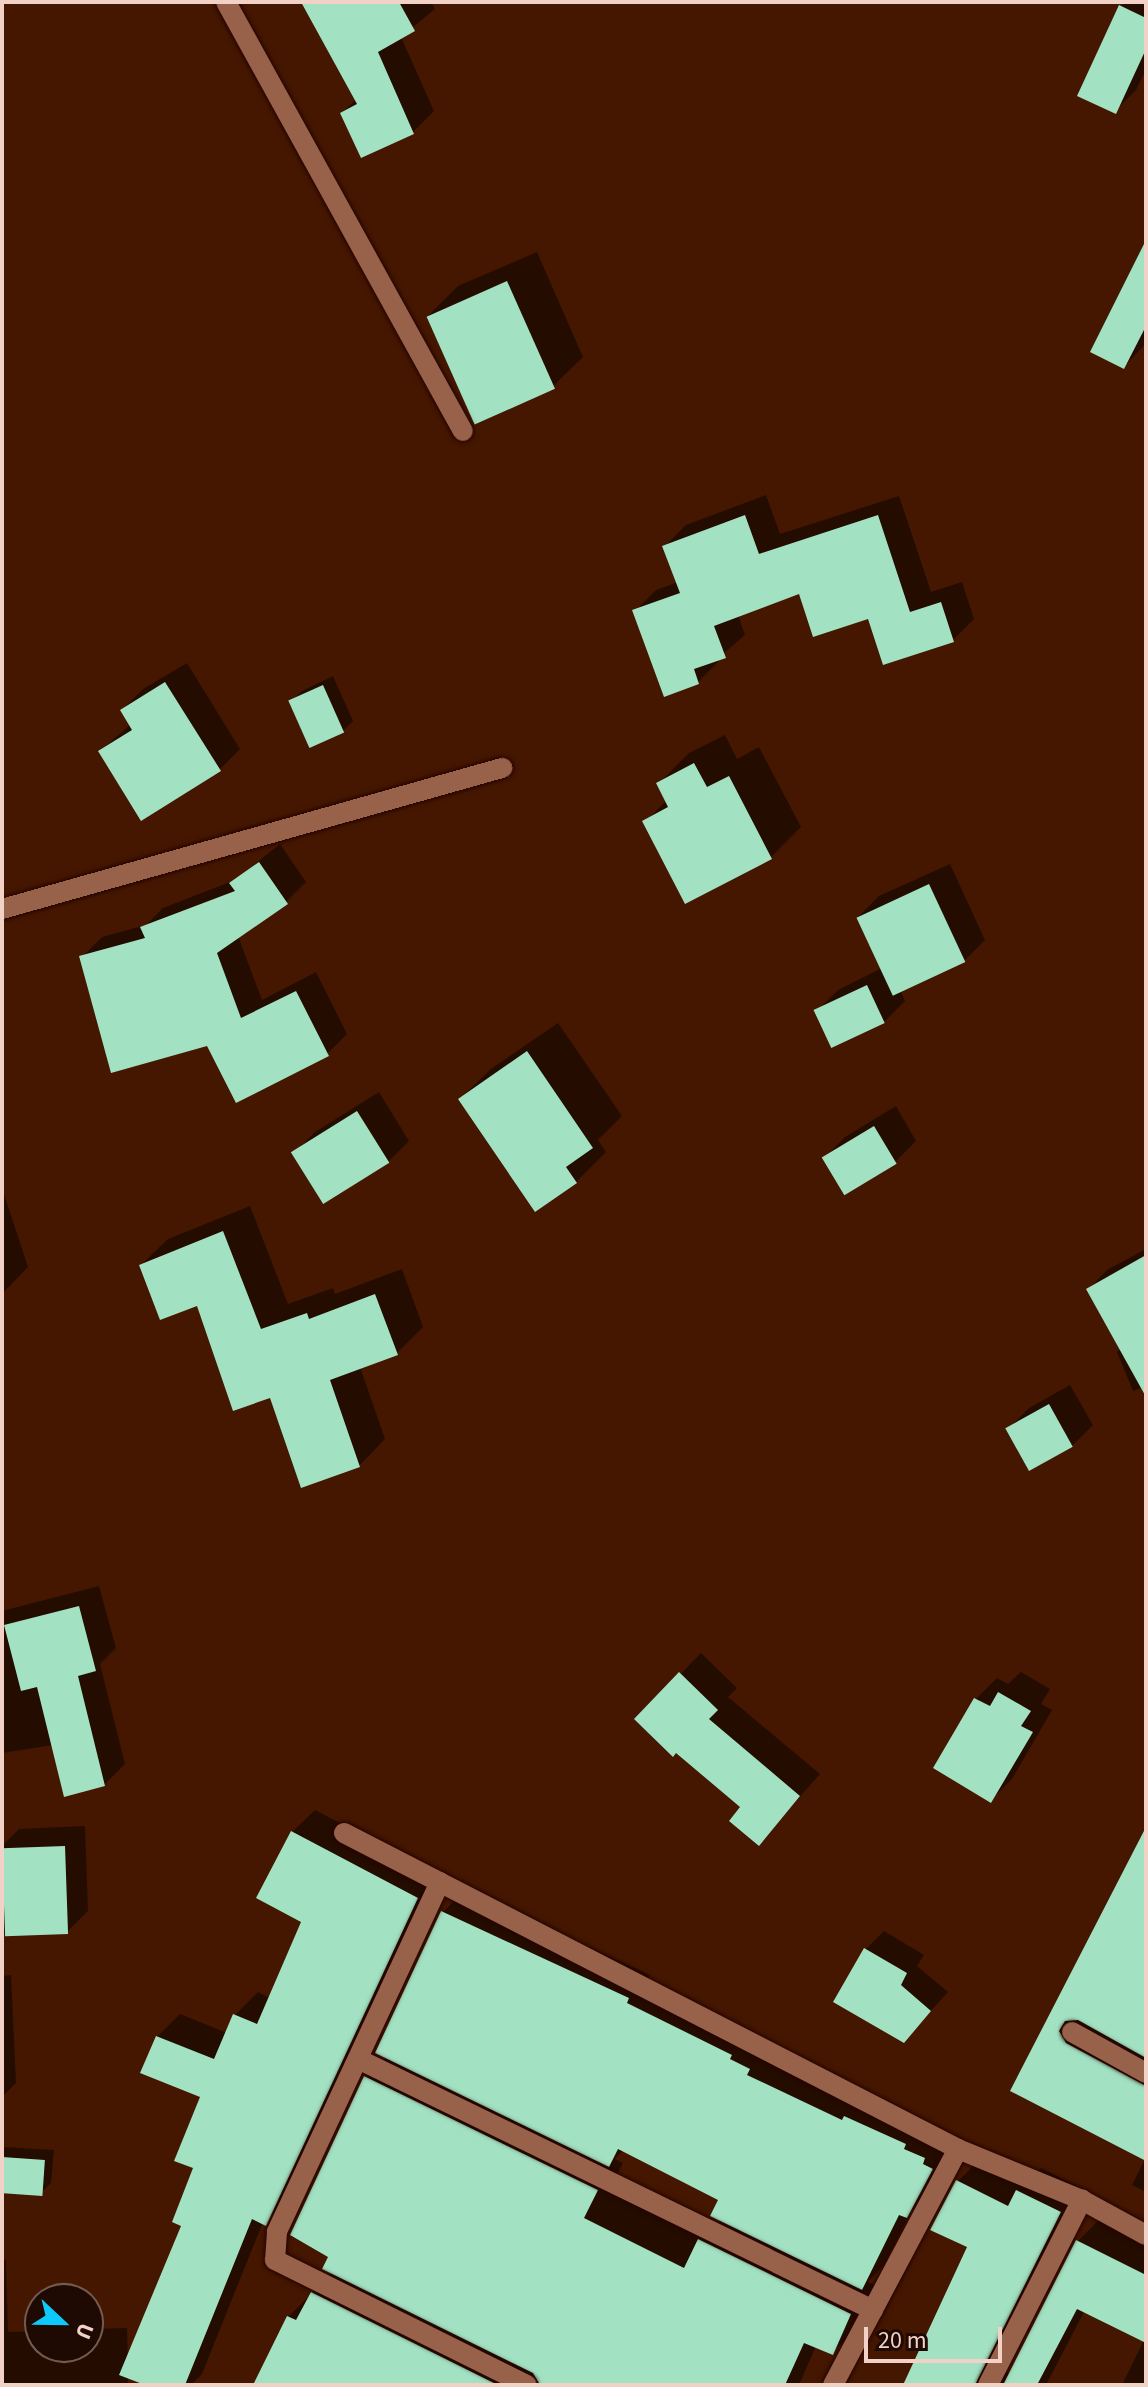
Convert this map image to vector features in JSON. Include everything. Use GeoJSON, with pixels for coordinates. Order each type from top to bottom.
{"type":"FeatureCollection","features":[{"type":"Feature","properties":{"kind":"street"},"geometry":{"type":"LineString","coordinates":[[226,2],[463,431]]}},
{"type":"Feature","properties":{"kind":"street"},"geometry":{"type":"LineString","coordinates":[[2,909],[502,768]]}},
{"type":"Feature","properties":{"kind":"street"},"geometry":{"type":"LineString","coordinates":[[344,1833],[958,2149],[1082,2200],[1146,2235]]}},
{"type":"Feature","properties":{"kind":"street"},"geometry":{"type":"LineString","coordinates":[[440,1882],[277,2232],[275,2260],[527,2385]]}},
{"type":"Feature","properties":{"kind":"street"},"geometry":{"type":"LineString","coordinates":[[1072,2032],[1146,2073]]}},
{"type":"Feature","properties":{"kind":"street"},"geometry":{"type":"LineString","coordinates":[[358,2059],[873,2310]]}},
{"type":"Feature","properties":{"kind":"street"},"geometry":{"type":"LineString","coordinates":[[833,2385],[958,2149]]}},
{"type":"Feature","properties":{"kind":"street"},"geometry":{"type":"LineString","coordinates":[[988,2385],[1082,2200]]}},
{"type":"Feature","properties":{"kind":"building"},"geometry":{"type":"Polygon","coordinates":[[[301,2],[399,2],[415,31],[378,52],[414,134],[361,158],[340,113],[357,104],[301,2]]]}},
{"type":"Feature","properties":{"kind":"building"},"geometry":{"type":"Polygon","coordinates":[[[1119,5],[1146,18],[1146,49],[1116,114],[1077,96],[1119,5]]]}},
{"type":"Feature","properties":{"kind":"building"},"geometry":{"type":"Polygon","coordinates":[[[1146,240],[1146,326],[1124,369],[1090,352],[1146,240]]]}},
{"type":"Feature","properties":{"kind":"building"},"geometry":{"type":"Polygon","coordinates":[[[507,281],[555,389],[475,425],[427,317],[507,281]]]}},
{"type":"Feature","properties":{"kind":"building"},"geometry":{"type":"Polygon","coordinates":[[[745,515],[759,554],[878,515],[910,612],[941,602],[954,642],[883,665],[868,619],[813,637],[799,594],[714,626],[726,658],[694,669],[699,684],[664,697],[632,610],[680,593],[662,546],[745,515]]]}},
{"type":"Feature","properties":{"kind":"building"},"geometry":{"type":"Polygon","coordinates":[[[165,682],[221,771],[141,821],[98,751],[132,730],[120,710],[165,682]]]}},
{"type":"Feature","properties":{"kind":"building"},"geometry":{"type":"Polygon","coordinates":[[[323,685],[344,733],[309,748],[288,700],[323,685]]]}},
{"type":"Feature","properties":{"kind":"building"},"geometry":{"type":"Polygon","coordinates":[[[694,763],[707,787],[729,776],[772,859],[685,904],[642,821],[668,807],[656,783],[694,763]]]}},
{"type":"Feature","properties":{"kind":"building"},"geometry":{"type":"Polygon","coordinates":[[[259,862],[288,904],[217,953],[241,1018],[296,991],[329,1056],[236,1103],[207,1046],[111,1073],[79,956],[145,938],[140,927],[235,891],[229,883],[259,862]]]}},
{"type":"Feature","properties":{"kind":"building"},"geometry":{"type":"Polygon","coordinates":[[[929,884],[965,962],[893,996],[856,918],[929,884]]]}},
{"type":"Feature","properties":{"kind":"building"},"geometry":{"type":"Polygon","coordinates":[[[867,985],[885,1023],[831,1048],[814,1010],[867,985]]]}},
{"type":"Feature","properties":{"kind":"building"},"geometry":{"type":"Polygon","coordinates":[[[527,1051],[593,1148],[566,1167],[577,1183],[535,1212],[458,1099],[527,1051]]]}},
{"type":"Feature","properties":{"kind":"building"},"geometry":{"type":"Polygon","coordinates":[[[357,1111],[389,1163],[323,1204],[291,1152],[357,1111]]]}},
{"type":"Feature","properties":{"kind":"building"},"geometry":{"type":"Polygon","coordinates":[[[874,1126],[897,1164],[844,1195],[822,1157],[874,1126]]]}},
{"type":"Feature","properties":{"kind":"building"},"geometry":{"type":"Polygon","coordinates":[[[223,1231],[261,1329],[307,1313],[309,1319],[375,1294],[398,1355],[330,1380],[360,1467],[301,1488],[270,1398],[233,1411],[197,1306],[160,1320],[139,1265],[223,1231]]]}},
{"type":"Feature","properties":{"kind":"building"},"geometry":{"type":"Polygon","coordinates":[[[1146,1255],[1146,1397],[1086,1289],[1146,1255]]]}},
{"type":"Feature","properties":{"kind":"building"},"geometry":{"type":"Polygon","coordinates":[[[1049,1404],[1073,1447],[1029,1471],[1005,1428],[1049,1404]]]}},
{"type":"Feature","properties":{"kind":"building"},"geometry":{"type":"Polygon","coordinates":[[[79,1606],[96,1671],[78,1676],[105,1786],[64,1797],[37,1687],[21,1691],[4,1625],[79,1606]]]}},
{"type":"Feature","properties":{"kind":"building"},"geometry":{"type":"Polygon","coordinates":[[[679,1672],[718,1710],[709,1719],[800,1796],[759,1846],[729,1821],[740,1807],[676,1753],[673,1757],[634,1719],[679,1672]]]}},
{"type":"Feature","properties":{"kind":"building"},"geometry":{"type":"Polygon","coordinates":[[[998,1692],[1031,1711],[1021,1726],[1033,1732],[991,1803],[933,1768],[974,1698],[990,1706],[998,1692]]]}},
{"type":"Feature","properties":{"kind":"building"},"geometry":{"type":"Polygon","coordinates":[[[1146,1827],[1146,2058],[1078,2020],[1065,2021],[1059,2031],[1066,2043],[1146,2086],[1146,2161],[1010,2091],[1146,1827]]]}},
{"type":"Feature","properties":{"kind":"building"},"geometry":{"type":"Polygon","coordinates":[[[291,1831],[418,1898],[266,2226],[252,2219],[185,2385],[145,2385],[119,2375],[181,2226],[172,2222],[193,2168],[174,2161],[200,2097],[140,2073],[156,2036],[214,2059],[233,2014],[257,2024],[301,1922],[256,1898],[291,1831]]]}},
{"type":"Feature","properties":{"kind":"building"},"geometry":{"type":"Polygon","coordinates":[[[65,1846],[68,1934],[5,1936],[2,1848],[65,1846]]]}},
{"type":"Feature","properties":{"kind":"building"},"geometry":{"type":"Polygon","coordinates":[[[441,1911],[629,1998],[627,2003],[732,2055],[730,2059],[750,2069],[747,2075],[842,2120],[844,2116],[906,2144],[904,2149],[925,2158],[923,2164],[933,2169],[907,2218],[899,2215],[862,2290],[710,2216],[718,2200],[618,2149],[609,2167],[375,2053],[441,1911]]]}},
{"type":"Feature","properties":{"kind":"building"},"geometry":{"type":"Polygon","coordinates":[[[864,1948],[907,1973],[901,1985],[931,2011],[904,2043],[833,2002],[864,1948]]]}},
{"type":"Feature","properties":{"kind":"building"},"geometry":{"type":"Polygon","coordinates":[[[364,2076],[598,2190],[584,2218],[684,2268],[698,2239],[851,2314],[833,2355],[804,2343],[785,2385],[540,2385],[533,2373],[322,2269],[328,2257],[290,2235],[364,2076]]]}},
{"type":"Feature","properties":{"kind":"building"},"geometry":{"type":"Polygon","coordinates":[[[2,2157],[45,2160],[42,2196],[2,2193],[2,2157]]]}},
{"type":"Feature","properties":{"kind":"building"},"geometry":{"type":"Polygon","coordinates":[[[956,2180],[1008,2206],[1016,2190],[1061,2212],[975,2385],[903,2385],[967,2247],[930,2230],[956,2180]]]}},
{"type":"Feature","properties":{"kind":"building"},"geometry":{"type":"Polygon","coordinates":[[[1076,2240],[1146,2275],[1146,2343],[1077,2309],[1037,2385],[1003,2385],[1076,2240]]]}},
{"type":"Feature","properties":{"kind":"building"},"geometry":{"type":"Polygon","coordinates":[[[311,2292],[498,2385],[253,2385],[287,2316],[296,2320],[311,2292]]]}}]}
